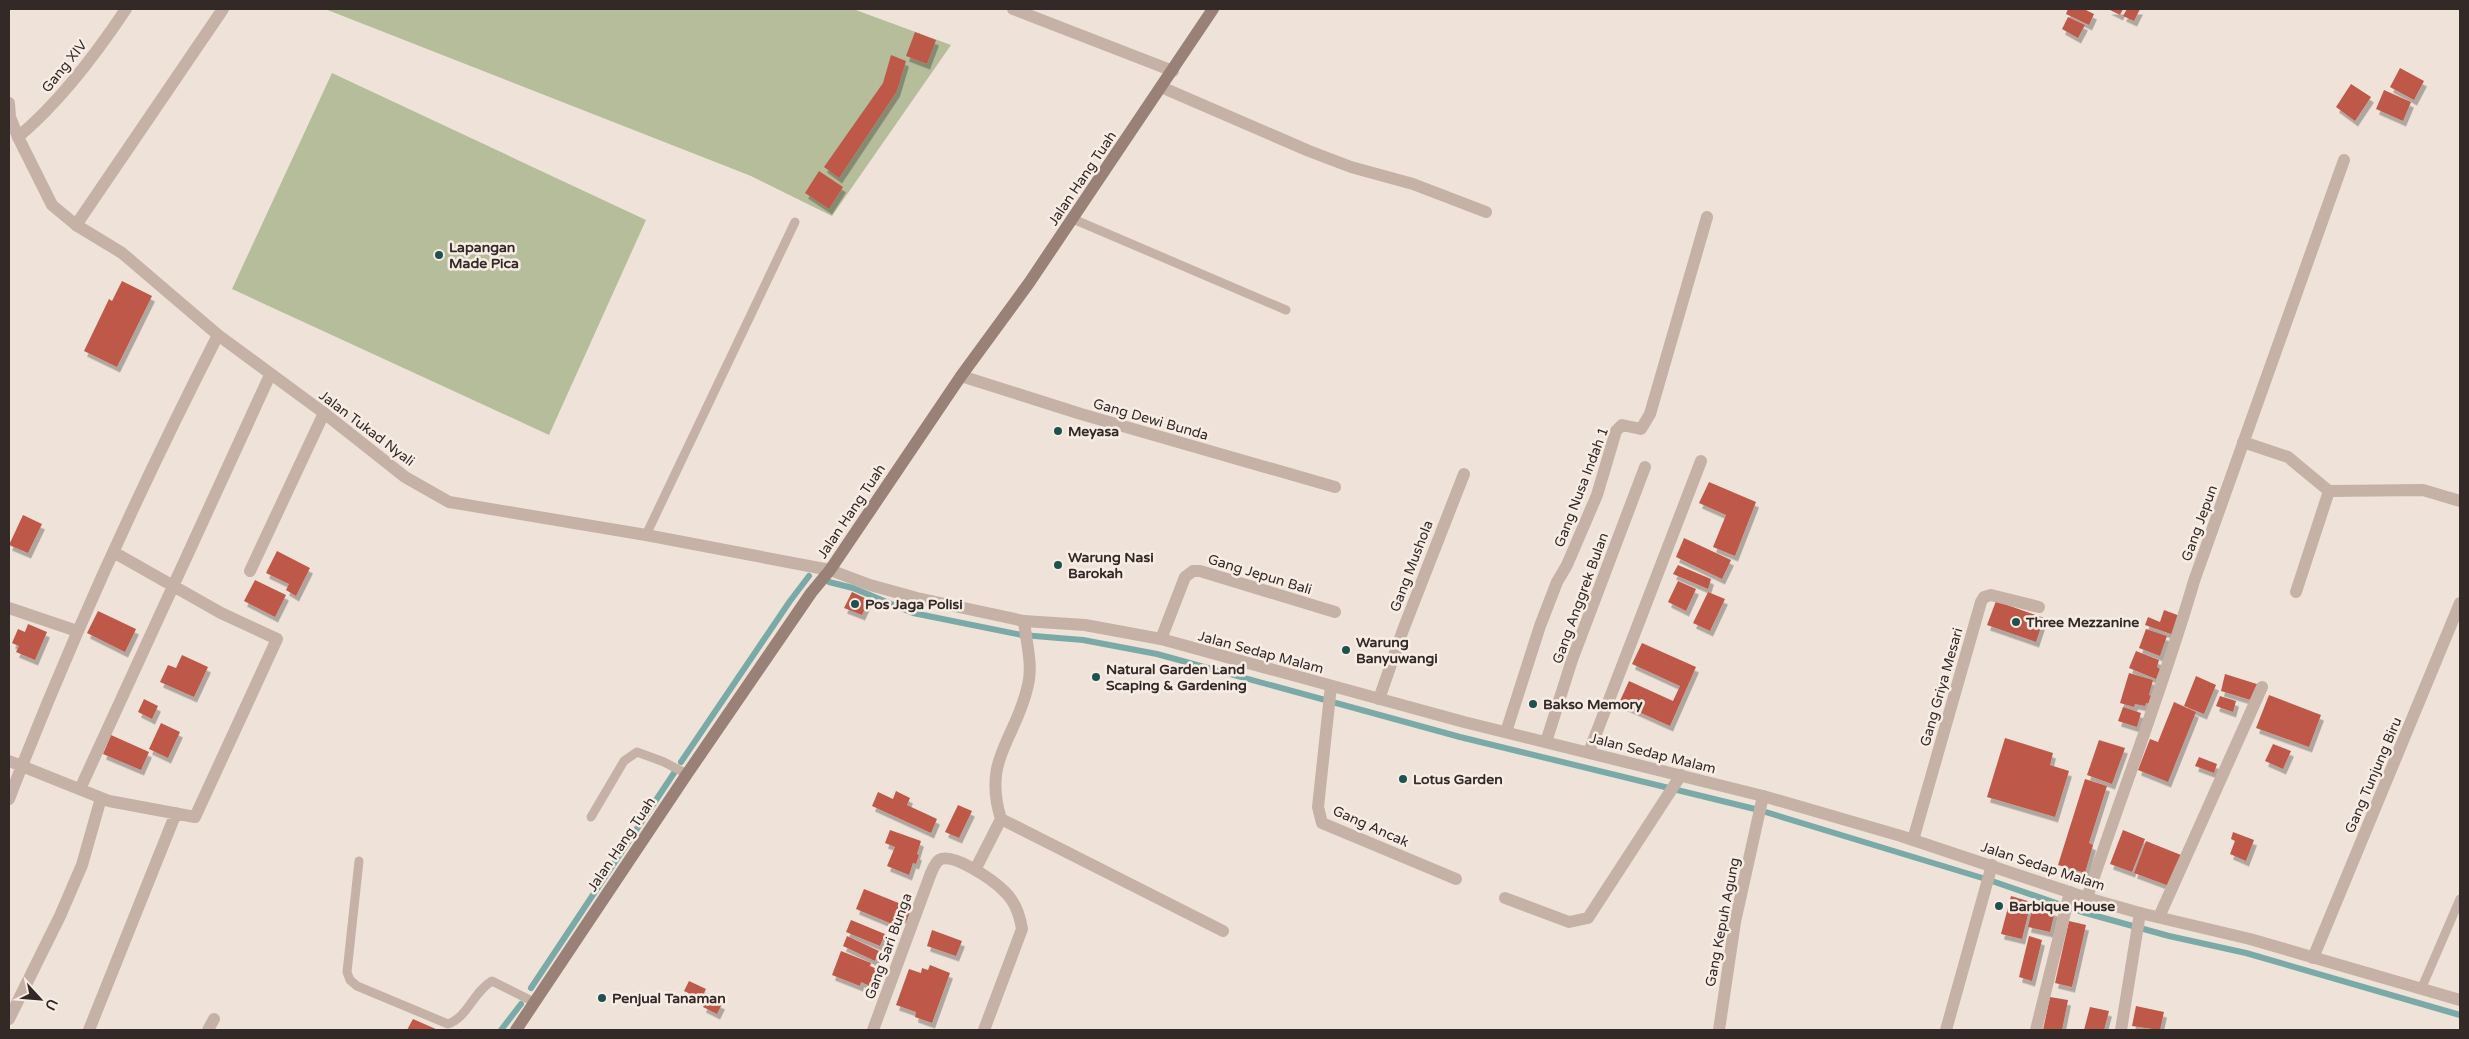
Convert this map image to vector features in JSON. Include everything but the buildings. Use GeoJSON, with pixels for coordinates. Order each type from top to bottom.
{"type":"FeatureCollection","features":[{"type":"Feature","properties":{"kind":"main road","name":"Jalan Hang Tuah"},"geometry":{"type":"LineString","coordinates":[[516,1030],[686,774],[811,594],[830,570],[961,376],[1025,289],[1213,9]]}},
{"type":"Feature","properties":{"kind":"street","name":"Gang XIV"},"geometry":{"type":"LineString","coordinates":[[18,137],[34,124],[56,99],[109,35],[126,9]]}},
{"type":"Feature","properties":{"kind":"street"},"geometry":{"type":"LineString","coordinates":[[76,225],[223,9]]}},
{"type":"Feature","properties":{"kind":"street"},"geometry":{"type":"LineString","coordinates":[[1013,9],[1173,71]]}},
{"type":"Feature","properties":{"kind":"street"},"geometry":{"type":"LineString","coordinates":[[1161,87],[1309,151],[1351,167],[1413,184],[1486,212]]}},
{"type":"Feature","properties":{"kind":"street","name":"Jalan Tukad Nyali"},"geometry":{"type":"LineString","coordinates":[[9,102],[9,118],[52,205],[76,225],[122,253],[218,336],[324,413],[405,477],[448,502],[646,534],[830,570]]}},
{"type":"Feature","properties":{"kind":"street","name":"Gang Jepun"},"geometry":{"type":"LineString","coordinates":[[2087,898],[2244,442],[2344,160]]}},
{"type":"Feature","properties":{"kind":"street","name":"Gang Nusa Indah 1"},"geometry":{"type":"LineString","coordinates":[[1506,732],[1540,626],[1557,582],[1567,565],[1597,495],[1616,431],[1622,425],[1640,429],[1650,414],[1707,217]]}},
{"type":"Feature","properties":{"kind":"street"},"geometry":{"type":"LineString","coordinates":[[9,799],[15,763],[115,553],[173,424],[218,336]]}},
{"type":"Feature","properties":{"kind":"street"},"geometry":{"type":"LineString","coordinates":[[80,789],[270,375]]}},
{"type":"Feature","properties":{"kind":"street","name":"Gang Dewi Bunda"},"geometry":{"type":"LineString","coordinates":[[961,376],[1081,414],[1335,487]]}},
{"type":"Feature","properties":{"kind":"street"},"geometry":{"type":"LineString","coordinates":[[250,571],[324,413]]}},
{"type":"Feature","properties":{"kind":"street"},"geometry":{"type":"LineString","coordinates":[[2244,442],[2288,457],[2329,492],[2423,490],[2460,501]]}},
{"type":"Feature","properties":{"kind":"street"},"geometry":{"type":"LineString","coordinates":[[1588,752],[1702,461]]}},
{"type":"Feature","properties":{"kind":"street","name":"Gang Anggrek Bulan"},"geometry":{"type":"LineString","coordinates":[[1546,742],[1572,660],[1645,467]]}},
{"type":"Feature","properties":{"kind":"street","name":"Gang Mushola"},"geometry":{"type":"LineString","coordinates":[[1380,699],[1403,630],[1464,474]]}},
{"type":"Feature","properties":{"kind":"street"},"geometry":{"type":"LineString","coordinates":[[2296,592],[2329,492]]}},
{"type":"Feature","properties":{"kind":"street"},"geometry":{"type":"LineString","coordinates":[[15,763],[101,798],[194,817],[277,640],[221,613],[115,553]]}},
{"type":"Feature","properties":{"kind":"street","name":"Jalan Sedap Malam"},"geometry":{"type":"LineString","coordinates":[[830,570],[870,585],[1025,629],[1085,625],[1161,639],[1329,697],[1380,699],[1588,752],[1678,779],[1913,840],[2068,901],[2087,898],[2139,922],[2160,917],[2250,939],[2460,1000]]}},
{"type":"Feature","properties":{"kind":"street","name":"Gang Jepun Bali"},"geometry":{"type":"LineString","coordinates":[[1161,639],[1185,577],[1193,571],[1200,571],[1335,612]]}},
{"type":"Feature","properties":{"kind":"street","name":"Gang Griya Mesari"},"geometry":{"type":"LineString","coordinates":[[1913,840],[1981,602],[1984,598],[1991,595],[2039,607]]}},
{"type":"Feature","properties":{"kind":"street","name":"Gang Tunjung Biru"},"geometry":{"type":"LineString","coordinates":[[2313,958],[2460,603]]}},
{"type":"Feature","properties":{"kind":"street"},"geometry":{"type":"LineString","coordinates":[[9,608],[77,631]]}},
{"type":"Feature","properties":{"kind":"street"},"geometry":{"type":"LineString","coordinates":[[984,1030],[1022,930],[1020,914],[1005,891],[975,870],[1001,820],[994,782],[996,766],[1024,700],[1029,683],[1025,629]]}},
{"type":"Feature","properties":{"kind":"street"},"geometry":{"type":"LineString","coordinates":[[2160,917],[2262,687]]}},
{"type":"Feature","properties":{"kind":"street","name":"Gang Ancak"},"geometry":{"type":"LineString","coordinates":[[1329,697],[1318,806],[1322,823],[1456,880]]}},
{"type":"Feature","properties":{"kind":"street"},"geometry":{"type":"LineString","coordinates":[[1505,898],[1569,922],[1588,918],[1678,779]]}},
{"type":"Feature","properties":{"kind":"street"},"geometry":{"type":"LineString","coordinates":[[9,1019],[60,916],[82,865],[101,798]]}},
{"type":"Feature","properties":{"kind":"street","name":"Gang Kepuh Agung"},"geometry":{"type":"LineString","coordinates":[[1719,1030],[1735,922],[1762,800]]}},
{"type":"Feature","properties":{"kind":"street"},"geometry":{"type":"LineString","coordinates":[[88,1030],[176,813]]}},
{"type":"Feature","properties":{"kind":"street"},"geometry":{"type":"LineString","coordinates":[[1001,820],[1223,931]]}},
{"type":"Feature","properties":{"kind":"street","name":"Gang Sari Bunga"},"geometry":{"type":"LineString","coordinates":[[873,1030],[937,861],[945,858],[955,859],[975,870]]}},
{"type":"Feature","properties":{"kind":"street"},"geometry":{"type":"LineString","coordinates":[[1946,1030],[1991,870]]}},
{"type":"Feature","properties":{"kind":"street"},"geometry":{"type":"LineString","coordinates":[[2036,1030],[2068,901]]}},
{"type":"Feature","properties":{"kind":"street"},"geometry":{"type":"LineString","coordinates":[[2121,1030],[2139,922]]}},
{"type":"Feature","properties":{"kind":"lane"},"geometry":{"type":"LineString","coordinates":[[1073,218],[1286,310]]}},
{"type":"Feature","properties":{"kind":"lane"},"geometry":{"type":"LineString","coordinates":[[646,534],[795,222]]}},
{"type":"Feature","properties":{"kind":"lane"},"geometry":{"type":"LineString","coordinates":[[590,817],[624,761],[637,752],[664,762],[686,774]]}},
{"type":"Feature","properties":{"kind":"lane"},"geometry":{"type":"LineString","coordinates":[[359,861],[347,972],[350,980],[357,986],[448,1024],[458,1020],[483,986],[492,981],[534,1002]]}},
{"type":"Feature","properties":{"kind":"lane"},"geometry":{"type":"LineString","coordinates":[[2422,988],[2460,899]]}},
{"type":"Feature","properties":{"kind":"green space"},"geometry":{"type":"Polygon","coordinates":[[[325,9],[853,9],[951,45],[832,216],[751,176],[325,9]]]}},
{"type":"Feature","properties":{"kind":"green space","name":"Lapangan Made Pica"},"geometry":{"type":"Polygon","coordinates":[[[332,73],[646,220],[549,435],[232,289],[332,73]]]}},
{"type":"Feature","properties":{"kind":"waterway"},"geometry":{"type":"LineString","coordinates":[[681,762],[809,576]]}},
{"type":"Feature","properties":{"kind":"waterway"},"geometry":{"type":"LineString","coordinates":[[829,582],[853,588],[913,613],[1022,635],[1083,640],[1157,654],[1460,737],[1759,810],[1989,880],[2082,912],[2169,936],[2246,953],[2460,1015]]}},
{"type":"Feature","properties":{"kind":"waterway"},"geometry":{"type":"LineString","coordinates":[[531,988],[674,773]]}},
{"type":"Feature","properties":{"kind":"waterway"},"geometry":{"type":"LineString","coordinates":[[501,1030],[521,1004]]}},
{"type":"Feature","properties":{"kind":"place","name":"Lapangan Made Pica"},"geometry":{"type":"Point","coordinates":[439,255]}},
{"type":"Feature","properties":{"kind":"place","name":"Meyasa"},"geometry":{"type":"Point","coordinates":[1058,431]}},
{"type":"Feature","properties":{"kind":"place","name":"Warung Nasi Barokah"},"geometry":{"type":"Point","coordinates":[1058,565]}},
{"type":"Feature","properties":{"kind":"place","name":"Pos Jaga Polisi"},"geometry":{"type":"Point","coordinates":[855,604]}},
{"type":"Feature","properties":{"kind":"place","name":"Three Mezzanine"},"geometry":{"type":"Point","coordinates":[2016,622]}},
{"type":"Feature","properties":{"kind":"place","name":"Warung Banyuwangi"},"geometry":{"type":"Point","coordinates":[1346,650]}},
{"type":"Feature","properties":{"kind":"place","name":"Natural Garden Land Scaping & Gardening"},"geometry":{"type":"Point","coordinates":[1096,677]}},
{"type":"Feature","properties":{"kind":"place","name":"Bakso Memory"},"geometry":{"type":"Point","coordinates":[1533,704]}},
{"type":"Feature","properties":{"kind":"place","name":"Lotus Garden"},"geometry":{"type":"Point","coordinates":[1403,779]}},
{"type":"Feature","properties":{"kind":"place","name":"Barbique House"},"geometry":{"type":"Point","coordinates":[1999,906]}},
{"type":"Feature","properties":{"kind":"place","name":"Penjual Tanaman"},"geometry":{"type":"Point","coordinates":[602,998]}}]}
